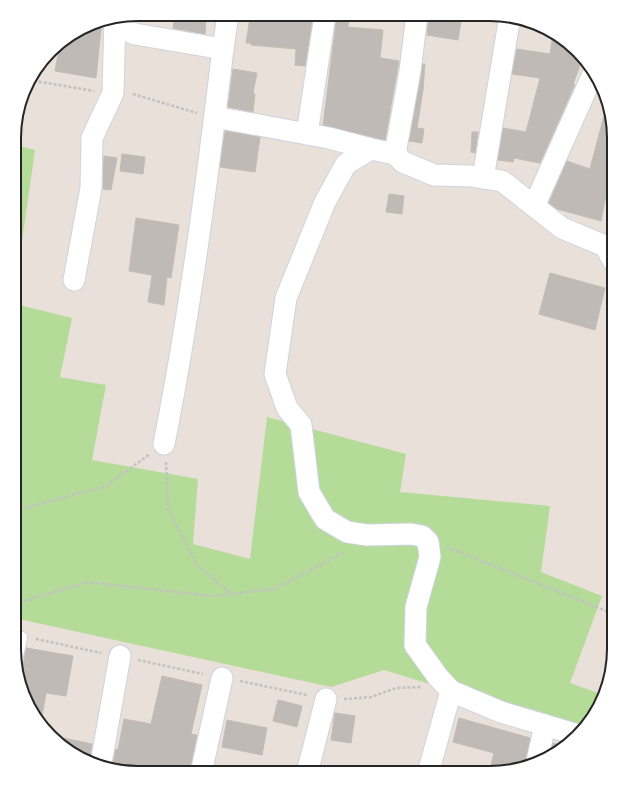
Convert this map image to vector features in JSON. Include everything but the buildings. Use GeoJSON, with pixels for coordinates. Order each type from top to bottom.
{"type":"FeatureCollection","features":[{"type":"Feature","properties":{"kind":"street"},"geometry":{"type":"LineString","coordinates":[[164,444],[176,384],[215,117],[227,21]]}},
{"type":"Feature","properties":{"kind":"street"},"geometry":{"type":"LineString","coordinates":[[307,134],[324,21]]}},
{"type":"Feature","properties":{"kind":"street"},"geometry":{"type":"LineString","coordinates":[[395,154],[410,71],[416,21]]}},
{"type":"Feature","properties":{"kind":"street"},"geometry":{"type":"LineString","coordinates":[[483,178],[509,22]]}},
{"type":"Feature","properties":{"kind":"street"},"geometry":{"type":"LineString","coordinates":[[74,280],[91,188],[92,138],[113,93],[116,23]]}},
{"type":"Feature","properties":{"kind":"street"},"geometry":{"type":"LineString","coordinates":[[119,23],[123,29],[135,34],[223,49]]}},
{"type":"Feature","properties":{"kind":"street"},"geometry":{"type":"LineString","coordinates":[[534,206],[591,79]]}},
{"type":"Feature","properties":{"kind":"street"},"geometry":{"type":"LineString","coordinates":[[215,117],[307,134],[395,154],[403,162],[434,175],[483,178],[502,181],[562,228],[605,246],[607,250]]}},
{"type":"Feature","properties":{"kind":"street"},"geometry":{"type":"LineString","coordinates":[[371,148],[346,164],[324,202],[286,298],[274,374],[287,408],[301,424],[309,492],[325,519],[347,532],[367,535],[411,534],[422,536],[428,542],[430,557],[416,607],[415,645],[451,691],[501,712],[572,733]]}},
{"type":"Feature","properties":{"kind":"street"},"geometry":{"type":"LineString","coordinates":[[102,760],[120,656]]}},
{"type":"Feature","properties":{"kind":"street"},"geometry":{"type":"LineString","coordinates":[[203,766],[222,678]]}},
{"type":"Feature","properties":{"kind":"street"},"geometry":{"type":"LineString","coordinates":[[430,766],[451,691]]}},
{"type":"Feature","properties":{"kind":"street"},"geometry":{"type":"LineString","coordinates":[[309,766],[326,699]]}},
{"type":"Feature","properties":{"kind":"street"},"geometry":{"type":"LineString","coordinates":[[538,755],[545,725]]}},
{"type":"Feature","properties":{"kind":"lane"},"geometry":{"type":"LineString","coordinates":[[21,642],[22,637]]}},
{"type":"Feature","properties":{"kind":"path"},"geometry":{"type":"LineString","coordinates":[[21,509],[106,486],[164,444]]}},
{"type":"Feature","properties":{"kind":"path"},"geometry":{"type":"LineString","coordinates":[[164,444],[168,509],[197,565],[230,594]]}},
{"type":"Feature","properties":{"kind":"path"},"geometry":{"type":"LineString","coordinates":[[21,602],[88,582],[212,596],[275,589],[359,544],[367,535]]}},
{"type":"Feature","properties":{"kind":"path"},"geometry":{"type":"LineString","coordinates":[[428,542],[445,546],[607,611]]}},
{"type":"Feature","properties":{"kind":"green space"},"geometry":{"type":"Polygon","coordinates":[[[21,146],[35,150],[21,248],[21,146]]]}},
{"type":"Feature","properties":{"kind":"green space"},"geometry":{"type":"Polygon","coordinates":[[[21,305],[72,318],[60,377],[106,385],[92,460],[198,479],[193,544],[250,559],[267,417],[406,454],[400,492],[550,506],[541,572],[602,596],[570,683],[598,693],[583,720],[576,729],[384,670],[331,687],[21,620],[21,305]]]}}]}
